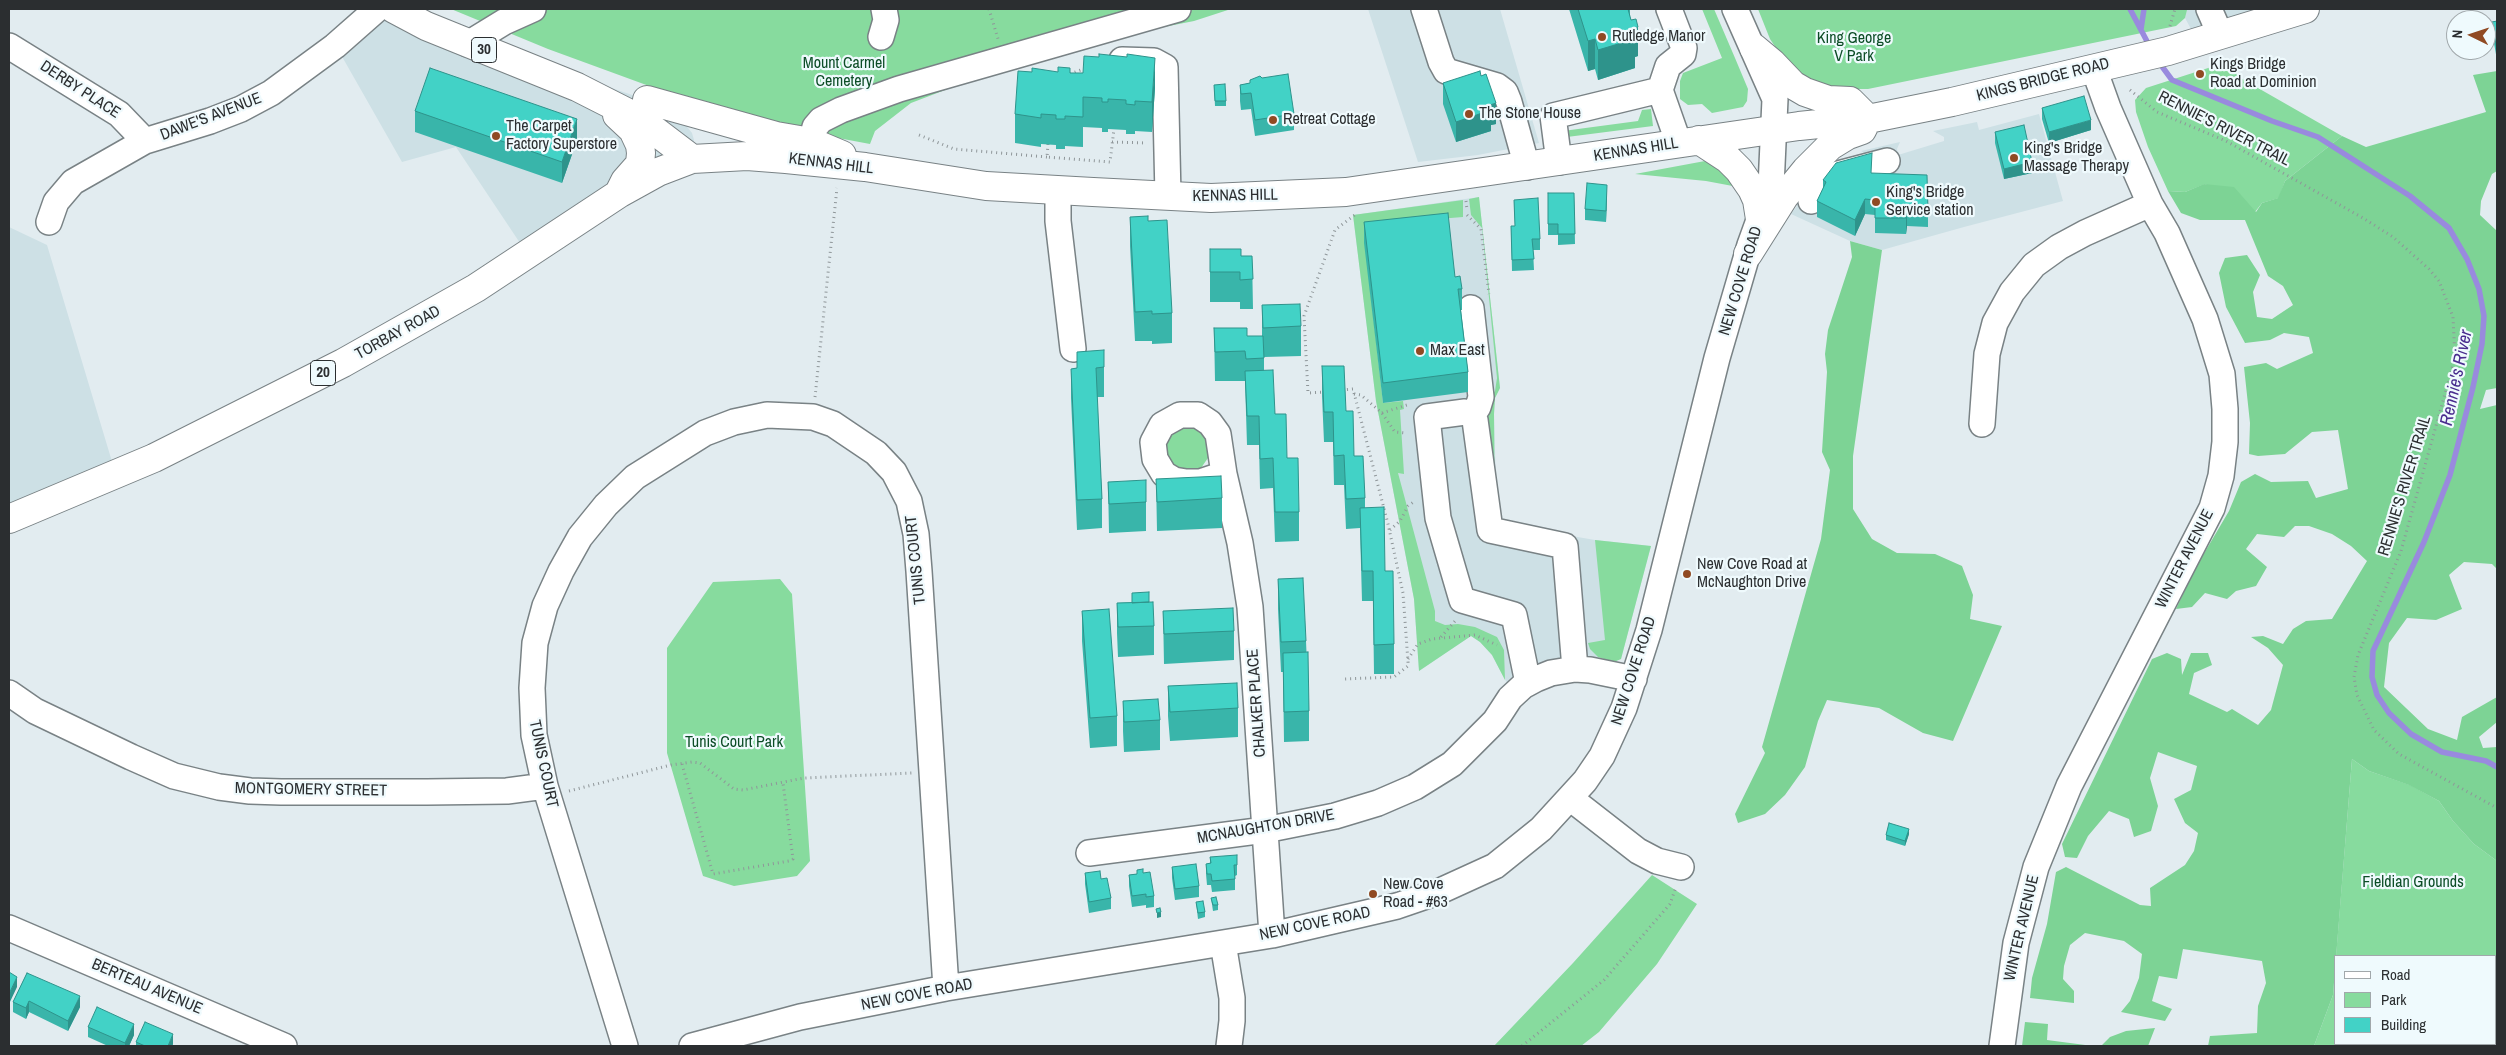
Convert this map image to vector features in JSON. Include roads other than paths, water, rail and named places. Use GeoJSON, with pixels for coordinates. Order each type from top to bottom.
{"type":"FeatureCollection","features":[{"type":"Feature","properties":{"kind":"main road","name":"30"},"geometry":{"type":"LineString","coordinates":[[394,9],[426,26],[468,44],[577,87],[638,118],[692,159]]}},
{"type":"Feature","properties":{"kind":"main road","name":"KINGS BRIDGE ROAD"},"geometry":{"type":"LineString","coordinates":[[1775,130],[1868,119],[1952,102],[2134,58],[2168,40],[2220,34],[2305,9]]}},
{"type":"Feature","properties":{"kind":"main road"},"geometry":{"type":"LineString","coordinates":[[1748,254],[1808,199],[1830,146],[1848,135],[1862,130],[1868,119],[1850,101],[1828,100],[1793,85],[1772,63],[1754,48]]}},
{"type":"Feature","properties":{"kind":"main road","name":"30"},"geometry":{"type":"LineString","coordinates":[[577,87],[606,87],[647,100],[684,123],[692,133],[694,140],[692,159]]}},
{"type":"Feature","properties":{"kind":"main road"},"geometry":{"type":"LineString","coordinates":[[647,100],[767,134],[812,142],[832,150],[865,168]]}},
{"type":"Feature","properties":{"kind":"main road"},"geometry":{"type":"LineString","coordinates":[[608,103],[613,112],[632,130],[640,144],[640,164],[625,181],[620,193]]}},
{"type":"Feature","properties":{"kind":"main road","name":"KENNAS HILL"},"geometry":{"type":"LineString","coordinates":[[692,159],[747,156],[865,168],[986,186],[1168,196],[1253,197],[1346,192],[1775,130]]}},
{"type":"Feature","properties":{"kind":"main road"},"geometry":{"type":"LineString","coordinates":[[1689,142],[1728,159],[1739,170],[1757,200],[1760,220]]}},
{"type":"Feature","properties":{"kind":"main road","name":"TORBAY ROAD"},"geometry":{"type":"LineString","coordinates":[[9,518],[154,458],[343,363],[476,288],[620,193],[658,172],[692,159]]}},
{"type":"Feature","properties":{"kind":"street","name":"DAWE'S AVENUE"},"geometry":{"type":"LineString","coordinates":[[48,222],[56,202],[73,182],[145,142],[225,115],[271,93],[336,46],[377,9]]}},
{"type":"Feature","properties":{"kind":"street"},"geometry":{"type":"LineString","coordinates":[[468,44],[504,22],[532,9]]}},
{"type":"Feature","properties":{"kind":"street"},"geometry":{"type":"LineString","coordinates":[[881,37],[886,20],[884,9]]}},
{"type":"Feature","properties":{"kind":"street"},"geometry":{"type":"LineString","coordinates":[[812,142],[814,127],[821,120],[841,110],[899,89],[1178,9]]}},
{"type":"Feature","properties":{"kind":"street"},"geometry":{"type":"LineString","coordinates":[[1424,9],[1441,62],[1446,71],[1490,84],[1519,168]]}},
{"type":"Feature","properties":{"kind":"street"},"geometry":{"type":"LineString","coordinates":[[1669,9],[1684,48],[1683,54],[1668,66],[1660,90],[1689,142]]}},
{"type":"Feature","properties":{"kind":"street","name":"NEW COVE ROAD"},"geometry":{"type":"LineString","coordinates":[[692,1046],[800,1017],[946,988],[1272,935],[1397,906],[1472,878],[1495,866],[1521,847],[1585,781],[1611,739],[1634,679],[1661,583],[1717,358],[1748,254],[1771,187],[1775,99],[1754,48],[1735,9]]}},
{"type":"Feature","properties":{"kind":"street"},"geometry":{"type":"LineString","coordinates":[[2209,9],[2220,34]]}},
{"type":"Feature","properties":{"kind":"street","name":"DERBY PLACE"},"geometry":{"type":"LineString","coordinates":[[9,46],[119,114],[145,142]]}},
{"type":"Feature","properties":{"kind":"street"},"geometry":{"type":"LineString","coordinates":[[1122,60],[1154,61],[1165,67],[1168,196]]}},
{"type":"Feature","properties":{"kind":"street","name":"WINTER AVENUE"},"geometry":{"type":"LineString","coordinates":[[2002,1046],[2016,943],[2036,868],[2069,786],[2200,534],[2212,508],[2222,476],[2226,409],[2222,374],[2205,318],[2167,233],[2150,204],[2108,108],[2094,69]]}},
{"type":"Feature","properties":{"kind":"street"},"geometry":{"type":"LineString","coordinates":[[1559,162],[1553,116],[1660,90]]}},
{"type":"Feature","properties":{"kind":"street"},"geometry":{"type":"LineString","coordinates":[[1808,199],[1825,181],[1834,175],[1887,161]]}},
{"type":"Feature","properties":{"kind":"street"},"geometry":{"type":"LineString","coordinates":[[1058,190],[1058,221],[1073,349]]}},
{"type":"Feature","properties":{"kind":"street"},"geometry":{"type":"LineString","coordinates":[[1982,424],[1987,354],[1996,323],[2012,292],[2034,265],[2059,248],[2085,233],[2150,204]]}},
{"type":"Feature","properties":{"kind":"street"},"geometry":{"type":"LineString","coordinates":[[1472,414],[1478,407],[1481,398],[1477,302]]}},
{"type":"Feature","properties":{"kind":"street"},"geometry":{"type":"LineString","coordinates":[[1528,683],[1514,615],[1462,600],[1438,518],[1427,417],[1465,412],[1472,414],[1476,420],[1490,530],[1565,546],[1575,669]]}},
{"type":"Feature","properties":{"kind":"street","name":"TUNIS COURT"},"geometry":{"type":"LineString","coordinates":[[625,1046],[547,791],[534,735],[532,688],[535,644],[545,606],[580,537],[606,505],[635,477],[705,433],[734,422],[767,415],[813,417],[833,424],[876,453],[894,472],[909,501],[916,534],[919,571],[946,988]]}},
{"type":"Feature","properties":{"kind":"street","name":"CHALKER PLACE"},"geometry":{"type":"LineString","coordinates":[[1224,474],[1240,542],[1250,607],[1272,935]]}},
{"type":"Feature","properties":{"kind":"street","name":"MCNAUGHTON DRIVE"},"geometry":{"type":"LineString","coordinates":[[1089,853],[1265,830],[1335,816],[1378,803],[1415,787],[1452,764],[1495,721],[1510,698],[1528,683],[1551,672],[1575,669],[1590,670],[1634,679]]}},
{"type":"Feature","properties":{"kind":"street","name":"MONTGOMERY STREET"},"geometry":{"type":"LineString","coordinates":[[9,693],[43,715],[131,757],[174,776],[219,787],[250,791],[330,792],[547,791]]}},
{"type":"Feature","properties":{"kind":"street"},"geometry":{"type":"LineString","coordinates":[[1570,798],[1638,851],[1657,861],[1681,867]]}},
{"type":"Feature","properties":{"kind":"street","name":"BERTEAU AVENUE"},"geometry":{"type":"LineString","coordinates":[[9,928],[284,1046]]}},
{"type":"Feature","properties":{"kind":"street"},"geometry":{"type":"LineString","coordinates":[[1223,943],[1232,998],[1232,1021],[1228,1046]]}},
{"type":"Feature","properties":{"kind":"waterway","name":"Rennie's River"},"geometry":{"type":"LineString","coordinates":[[2130,9],[2150,47]]}},
{"type":"Feature","properties":{"kind":"waterway","name":"Rennie's River"},"geometry":{"type":"LineString","coordinates":[[2141,29],[2144,9]]}},
{"type":"Feature","properties":{"kind":"waterway","name":"Rennie's River"},"geometry":{"type":"LineString","coordinates":[[2158,61],[2172,80],[2272,121],[2318,137],[2410,196],[2449,228],[2467,259],[2479,289],[2484,316],[2482,344],[2473,387],[2450,475],[2424,542],[2373,651],[2372,677],[2377,695],[2389,713],[2411,734],[2442,752],[2486,761],[2497,767]]}},
{"type":"Feature","properties":{"kind":"place","name":"Rutledge Manor"},"geometry":{"type":"Point","coordinates":[1602,37]}},
{"type":"Feature","properties":{"kind":"place","name":"Kings Bridge Road at Dominion"},"geometry":{"type":"Point","coordinates":[2200,74]}},
{"type":"Feature","properties":{"kind":"place","name":"The Stone House"},"geometry":{"type":"Point","coordinates":[1469,114]}},
{"type":"Feature","properties":{"kind":"place","name":"Retreat Cottage"},"geometry":{"type":"Point","coordinates":[1273,120]}},
{"type":"Feature","properties":{"kind":"place","name":"The Carpet Factory Superstore"},"geometry":{"type":"Point","coordinates":[496,136]}},
{"type":"Feature","properties":{"kind":"place","name":"King's Bridge Massage Therapy"},"geometry":{"type":"Point","coordinates":[2014,158]}},
{"type":"Feature","properties":{"kind":"place","name":"King's Bridge Service station"},"geometry":{"type":"Point","coordinates":[1876,202]}},
{"type":"Feature","properties":{"kind":"place","name":"Max East"},"geometry":{"type":"Point","coordinates":[1420,351]}},
{"type":"Feature","properties":{"kind":"place","name":"New Cove Road at McNaughton Drive"},"geometry":{"type":"Point","coordinates":[1687,574]}},
{"type":"Feature","properties":{"kind":"place","name":"New Cove Road - #63"},"geometry":{"type":"Point","coordinates":[1373,894]}},
{"type":"Feature","properties":{"kind":"park label","name":"King George V Park"},"geometry":{"type":"Point","coordinates":[1854,48]}},
{"type":"Feature","properties":{"kind":"park label","name":"Mount Carmel Cemetery"},"geometry":{"type":"Point","coordinates":[844,73]}},
{"type":"Feature","properties":{"kind":"park label","name":"Tunis Court Park"},"geometry":{"type":"Point","coordinates":[734,743]}},
{"type":"Feature","properties":{"kind":"park label","name":"Fieldian Grounds"},"geometry":{"type":"Point","coordinates":[2413,883]}}]}
